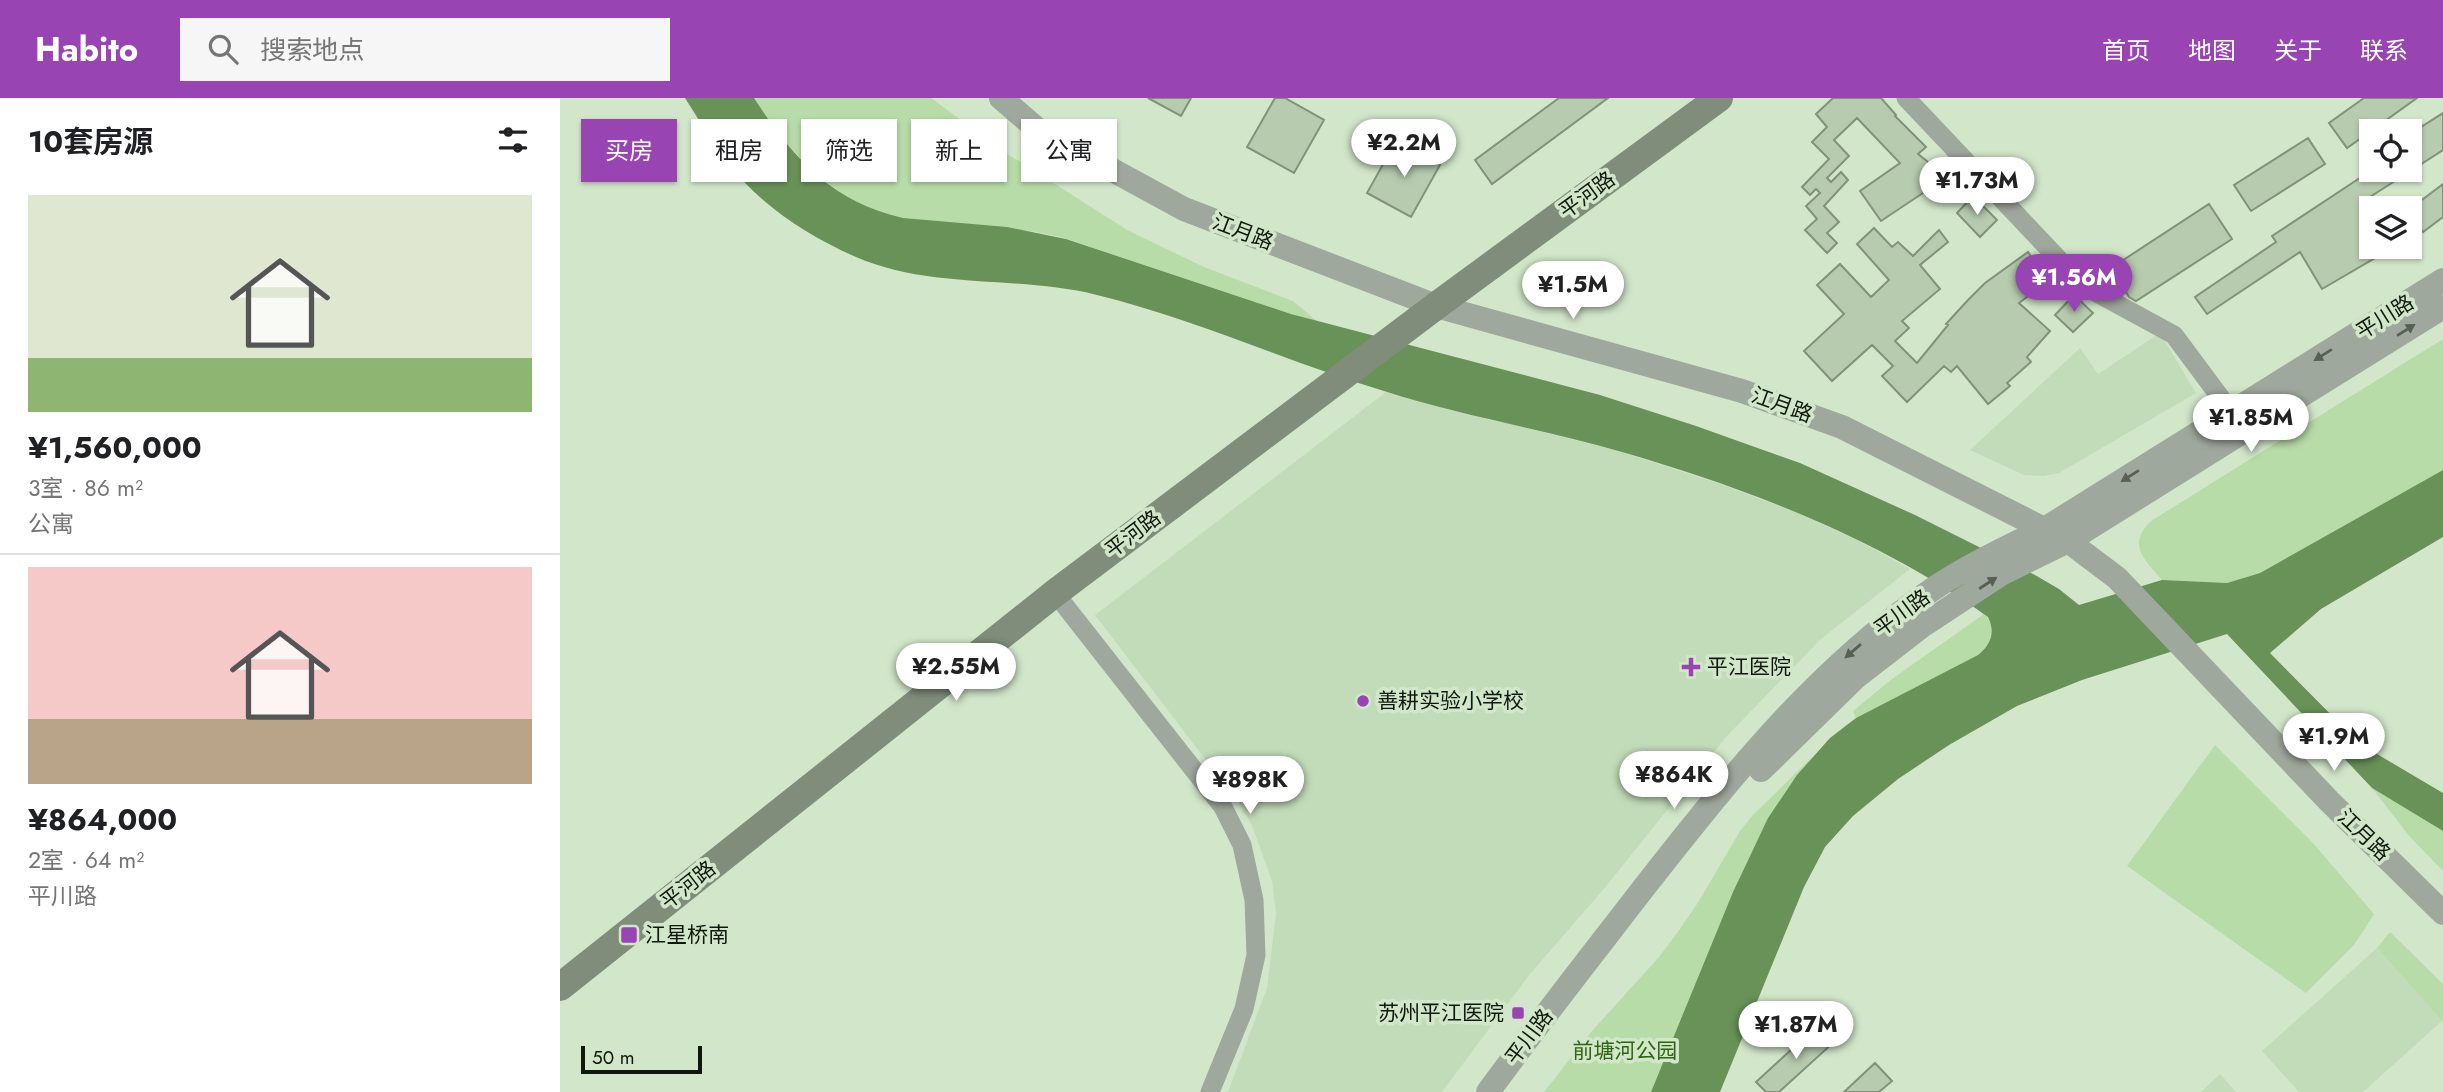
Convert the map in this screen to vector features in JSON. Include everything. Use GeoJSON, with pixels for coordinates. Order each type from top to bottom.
{"type":"FeatureCollection","features":[{"type":"Feature","properties":{"kind":"main road","name":"平河路"},"geometry":{"type":"LineString","coordinates":[[560,987],[1055,593],[1436,306],[1719,98]]}},
{"type":"Feature","properties":{"kind":"street","name":"江月路"},"geometry":{"type":"LineString","coordinates":[[1001,98],[1037,129],[1184,209],[1436,306],[1742,391],[1842,427],[2068,541],[2117,578],[2329,801],[2443,913]]}},
{"type":"Feature","properties":{"kind":"street"},"geometry":{"type":"LineString","coordinates":[[1906,98],[2084,286],[2174,335],[2232,412]]}},
{"type":"Feature","properties":{"kind":"street","name":"平川路"},"geometry":{"type":"LineString","coordinates":[[1488,1092],[1718,793],[1826,676],[1873,634],[1926,593],[2043,530],[2443,280]]}},
{"type":"Feature","properties":{"kind":"street","name":"平川路"},"geometry":{"type":"LineString","coordinates":[[1507,1092],[1748,783],[1856,677],[1943,611],[2001,575],[2068,541],[2443,307]]}},
{"type":"Feature","properties":{"kind":"street"},"geometry":{"type":"LineString","coordinates":[[1055,593],[1223,807],[1242,845],[1254,900],[1256,955],[1244,1009],[1210,1092]]}},
{"type":"Feature","properties":{"kind":"shaded area"},"geometry":{"type":"Polygon","coordinates":[[[685,98],[754,98],[768,119],[698,119],[685,98]]]}},
{"type":"Feature","properties":{"kind":"shaded area"},"geometry":{"type":"Polygon","coordinates":[[[787,144],[801,160],[801,182],[826,182],[854,201],[877,210],[903,218],[1007,227],[1066,239],[1291,314],[1600,395],[1800,463],[1915,515],[2035,575],[2079,605],[2162,580],[2227,583],[2260,573],[2443,470],[2443,537],[2321,609],[2270,653],[2360,744],[2443,793],[2443,831],[2372,788],[2227,634],[2082,680],[2017,706],[1949,745],[1898,779],[1853,816],[1825,847],[1804,887],[1720,1092],[1651,1092],[1733,892],[1768,818],[1797,775],[1830,738],[1856,718],[1978,655],[1986,647],[1992,633],[1988,617],[1946,589],[1858,540],[1718,482],[1592,444],[1413,400],[1348,380],[1170,316],[1097,295],[1037,285],[945,278],[885,267],[856,257],[819,239],[784,216],[745,182],[787,182],[787,144]]]}},
{"type":"Feature","properties":{"kind":"shaded area"},"geometry":{"type":"Polygon","coordinates":[[[2160,333],[2196,393],[2059,473],[2044,476],[2024,475],[1970,450],[2080,348],[2098,374],[2160,333]]]}},
{"type":"Feature","properties":{"kind":"shaded area","name":"善耕实验小学校"},"geometry":{"type":"Polygon","coordinates":[[[1386,392],[1622,452],[1720,484],[1793,511],[1859,541],[1910,569],[1821,639],[1726,737],[1603,890],[1530,974],[1442,1092],[1228,1092],[1267,988],[1276,914],[1272,881],[1251,823],[1238,802],[1095,615],[1386,392]]]}},
{"type":"Feature","properties":{"kind":"shaded area"},"geometry":{"type":"Polygon","coordinates":[[[2377,948],[2442,1021],[2363,1092],[2299,1092],[2262,1051],[2377,948]]]}},
{"type":"Feature","properties":{"kind":"shaded area"},"geometry":{"type":"Polygon","coordinates":[[[2220,1074],[2236,1092],[2201,1092],[2220,1074]]]}},
{"type":"Feature","properties":{"kind":"green space"},"geometry":{"type":"Polygon","coordinates":[[[754,98],[931,98],[960,119],[911,119],[911,182],[1007,182],[1007,154],[1021,163],[1021,182],[1052,182],[1129,231],[1204,267],[1293,301],[1317,321],[1242,299],[1045,233],[922,221],[878,212],[855,202],[826,182],[897,182],[897,119],[801,119],[801,160],[787,144],[787,119],[768,118],[754,98]]]}},
{"type":"Feature","properties":{"kind":"green space"},"geometry":{"type":"Polygon","coordinates":[[[2443,339],[2443,470],[2260,573],[2227,583],[2162,580],[2144,559],[2139,545],[2140,538],[2151,521],[2443,339]]]}},
{"type":"Feature","properties":{"kind":"green space"},"geometry":{"type":"Polygon","coordinates":[[[1984,614],[1990,620],[1991,635],[1988,644],[1978,655],[1856,718],[1853,711],[1892,679],[1984,614]]]}},
{"type":"Feature","properties":{"kind":"green space"},"geometry":{"type":"Polygon","coordinates":[[[2215,745],[2312,842],[2374,914],[2354,945],[2306,993],[2127,866],[2215,745]]]}},
{"type":"Feature","properties":{"kind":"green space","name":"前塘河公园"},"geometry":{"type":"Polygon","coordinates":[[[1814,755],[1769,819],[1745,866],[1651,1092],[1544,1092],[1592,1031],[1659,957],[1699,901],[1751,817],[1814,755]]]}},
{"type":"Feature","properties":{"kind":"green space"},"geometry":{"type":"Polygon","coordinates":[[[2372,788],[2443,831],[2443,871],[2410,837],[2372,788]]]}},
{"type":"Feature","properties":{"kind":"green space"},"geometry":{"type":"Polygon","coordinates":[[[2390,932],[2443,984],[2443,1022],[2377,948],[2390,932]]]}},
{"type":"Feature","properties":{"kind":"building"},"geometry":{"type":"Polygon","coordinates":[[[1148,98],[1191,98],[1181,116],[1148,98]]]}},
{"type":"Feature","properties":{"kind":"building"},"geometry":{"type":"Polygon","coordinates":[[[1275,98],[1285,98],[1324,120],[1294,173],[1247,147],[1275,98]]]}},
{"type":"Feature","properties":{"kind":"building"},"geometry":{"type":"Polygon","coordinates":[[[1559,98],[1608,98],[1492,184],[1475,160],[1559,98]]]}},
{"type":"Feature","properties":{"kind":"building"},"geometry":{"type":"Polygon","coordinates":[[[1833,98],[1881,98],[1926,147],[1918,154],[1947,177],[1881,221],[1860,191],[1900,163],[1857,118],[1834,140],[1849,156],[1827,178],[1831,182],[1841,172],[1848,180],[1824,206],[1839,222],[1827,233],[1837,243],[1827,253],[1805,230],[1817,219],[1806,206],[1820,193],[1816,189],[1810,195],[1802,187],[1829,159],[1812,142],[1827,127],[1816,114],[1833,98]]]}},
{"type":"Feature","properties":{"kind":"building"},"geometry":{"type":"Polygon","coordinates":[[[2364,98],[2417,98],[2388,119],[2359,119],[2359,139],[2347,148],[2329,123],[2364,98]]]}},
{"type":"Feature","properties":{"kind":"building"},"geometry":{"type":"Polygon","coordinates":[[[2443,113],[2443,150],[2422,164],[2422,126],[2443,113]]]}},
{"type":"Feature","properties":{"kind":"building"},"geometry":{"type":"Polygon","coordinates":[[[2308,138],[2325,164],[2251,211],[2234,185],[2308,138]]]}},
{"type":"Feature","properties":{"kind":"building"},"geometry":{"type":"Polygon","coordinates":[[[1396,141],[1440,165],[1411,217],[1367,193],[1396,141]]]}},
{"type":"Feature","properties":{"kind":"building"},"geometry":{"type":"Polygon","coordinates":[[[2359,179],[2359,182],[2393,182],[2372,196],[2359,196],[2359,259],[2373,259],[2322,289],[2300,252],[2207,314],[2195,297],[2276,242],[2272,236],[2359,179]]]}},
{"type":"Feature","properties":{"kind":"building"},"geometry":{"type":"Polygon","coordinates":[[[2443,184],[2443,217],[2423,232],[2422,231],[2422,200],[2443,184]]]}},
{"type":"Feature","properties":{"kind":"building"},"geometry":{"type":"Polygon","coordinates":[[[1973,196],[1997,220],[1980,237],[1957,213],[1973,196]]]}},
{"type":"Feature","properties":{"kind":"building"},"geometry":{"type":"Polygon","coordinates":[[[2209,204],[2232,239],[2136,301],[2129,297],[2111,268],[2209,204]]]}},
{"type":"Feature","properties":{"kind":"building"},"geometry":{"type":"Polygon","coordinates":[[[1874,228],[1892,247],[1898,242],[1913,256],[1939,230],[1948,242],[1920,265],[1940,289],[1902,321],[1909,328],[1895,341],[1917,363],[1948,325],[1946,324],[1985,283],[2028,252],[2048,281],[2019,303],[2050,331],[2027,357],[2031,362],[2007,383],[2010,386],[1988,404],[1957,366],[1951,372],[1944,366],[1907,402],[1882,376],[1893,366],[1872,345],[1832,381],[1804,351],[1844,314],[1817,285],[1840,264],[1871,297],[1889,280],[1857,244],[1874,228]]]}},
{"type":"Feature","properties":{"kind":"building"},"geometry":{"type":"Polygon","coordinates":[[[2074,295],[2093,313],[2073,332],[2055,315],[2074,295]]]}},
{"type":"Feature","properties":{"kind":"building"},"geometry":{"type":"Polygon","coordinates":[[[1818,1025],[1834,1042],[1779,1092],[1766,1092],[1756,1082],[1818,1025]]]}},
{"type":"Feature","properties":{"kind":"building"},"geometry":{"type":"Polygon","coordinates":[[[1875,1063],[1892,1081],[1879,1092],[1844,1092],[1875,1063]]]}},
{"type":"Feature","properties":{"kind":"place","name":"平江医院"},"geometry":{"type":"Point","coordinates":[1691,667]}},
{"type":"Feature","properties":{"kind":"place","name":"善耕实验小学校"},"geometry":{"type":"Point","coordinates":[1363,701]}},
{"type":"Feature","properties":{"kind":"place","name":"江星桥南"},"geometry":{"type":"Point","coordinates":[629,935]}},
{"type":"Feature","properties":{"kind":"place","name":"苏州平江医院"},"geometry":{"type":"Point","coordinates":[1518,1013]}}]}
